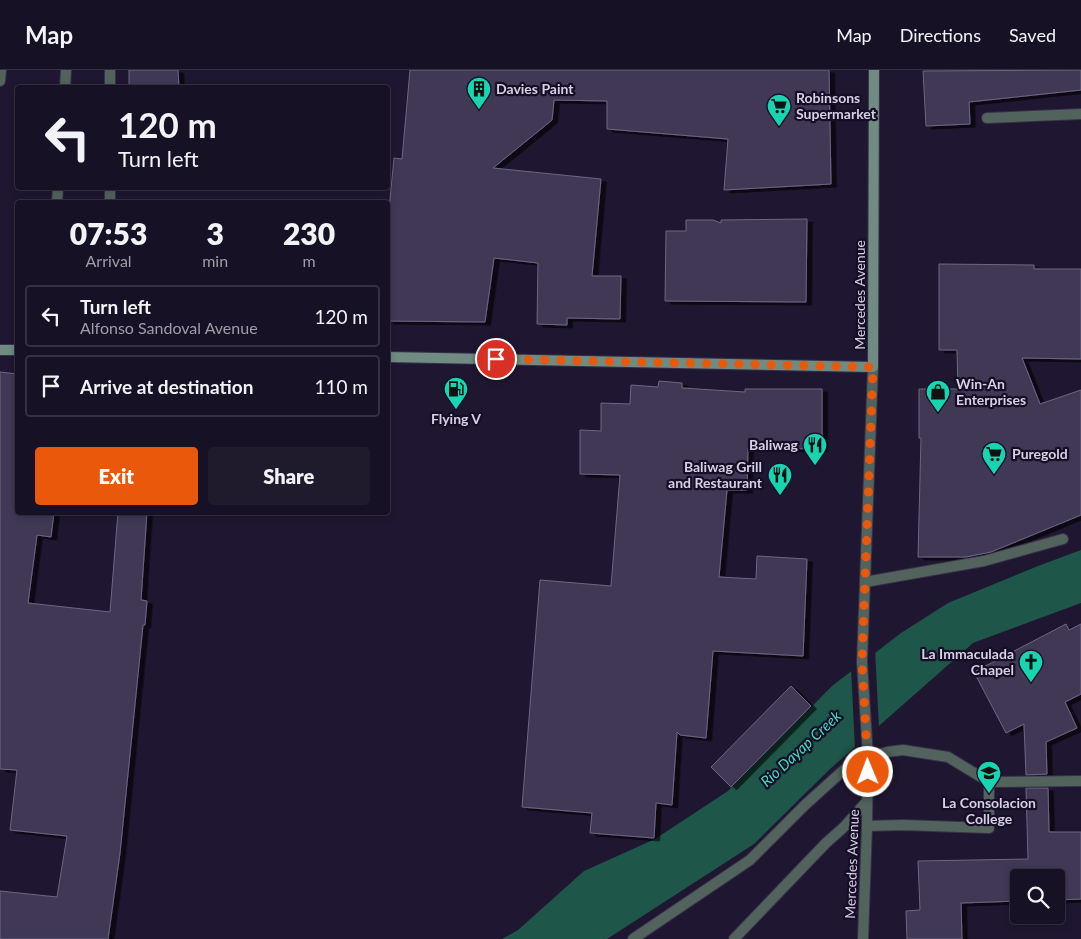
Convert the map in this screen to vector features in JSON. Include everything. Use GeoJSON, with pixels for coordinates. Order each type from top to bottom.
{"type":"FeatureCollection","features":[{"type":"Feature","properties":{"kind":"main road","name":"Mercedes Avenue"},"geometry":{"type":"LineString","coordinates":[[873,367],[874,70]]}},
{"type":"Feature","properties":{"kind":"main road"},"geometry":{"type":"LineString","coordinates":[[0,350],[15,350]]}},
{"type":"Feature","properties":{"kind":"main road"},"geometry":{"type":"LineString","coordinates":[[390,357],[873,367]]}},
{"type":"Feature","properties":{"kind":"street"},"geometry":{"type":"LineString","coordinates":[[0,81],[1,70]]}},
{"type":"Feature","properties":{"kind":"street"},"geometry":{"type":"LineString","coordinates":[[65,85],[66,70]]}},
{"type":"Feature","properties":{"kind":"street"},"geometry":{"type":"LineString","coordinates":[[110,70],[110,85]]}},
{"type":"Feature","properties":{"kind":"street"},"geometry":{"type":"LineString","coordinates":[[987,118],[1081,114]]}},
{"type":"Feature","properties":{"kind":"street","name":"Mercedes Avenue"},"geometry":{"type":"LineString","coordinates":[[863,939],[867,826],[867,750],[862,662],[873,367]]}},
{"type":"Feature","properties":{"kind":"street"},"geometry":{"type":"LineString","coordinates":[[865,582],[984,561],[1063,539]]}},
{"type":"Feature","properties":{"kind":"street"},"geometry":{"type":"LineString","coordinates":[[633,939],[750,860],[805,805],[867,750],[903,750],[948,757],[989,782],[1081,781]]}},
{"type":"Feature","properties":{"kind":"street"},"geometry":{"type":"LineString","coordinates":[[867,826],[902,825],[989,828],[989,782]]}},
{"type":"Feature","properties":{"kind":"street"},"geometry":{"type":"LineString","coordinates":[[734,939],[867,801]]}},
{"type":"Feature","properties":{"kind":"water","name":"Rio Dayap Creek"},"geometry":{"type":"Polygon","coordinates":[[[1081,550],[1081,603],[973,643],[830,769],[754,844],[607,939],[502,939],[518,930],[584,871],[655,839],[728,791],[832,686],[901,633],[948,603],[1081,550]]]}},
{"type":"Feature","properties":{"kind":"pier"},"geometry":{"type":"Polygon","coordinates":[[[875,649],[879,729],[855,750],[851,667],[875,649]]]}},
{"type":"Feature","properties":{"kind":"building"},"geometry":{"type":"Polygon","coordinates":[[[129,70],[178,70],[179,85],[129,85],[129,70]]]}},
{"type":"Feature","properties":{"kind":"building"},"geometry":{"type":"Polygon","coordinates":[[[410,70],[829,70],[831,184],[724,190],[728,139],[607,129],[607,101],[554,100],[552,120],[493,168],[601,179],[592,276],[621,276],[620,319],[567,318],[567,325],[537,324],[538,263],[494,258],[485,322],[390,321],[390,200],[394,158],[402,159],[410,70]]]}},
{"type":"Feature","properties":{"kind":"building"},"geometry":{"type":"Polygon","coordinates":[[[1081,70],[1081,90],[969,102],[970,124],[926,126],[923,71],[1081,70]]]}},
{"type":"Feature","properties":{"kind":"building"},"geometry":{"type":"Polygon","coordinates":[[[807,219],[806,302],[665,301],[666,231],[686,231],[686,220],[713,220],[721,223],[721,220],[807,219]]]}},
{"type":"Feature","properties":{"kind":"building"},"geometry":{"type":"Polygon","coordinates":[[[939,264],[1034,265],[1034,269],[1081,269],[1081,359],[1022,358],[1040,404],[1081,390],[1081,515],[991,552],[966,557],[918,557],[921,438],[919,438],[919,389],[958,389],[957,350],[939,350],[939,264]]]}},
{"type":"Feature","properties":{"kind":"building"},"geometry":{"type":"Polygon","coordinates":[[[0,372],[15,374],[15,515],[54,515],[51,537],[37,535],[28,603],[110,612],[118,515],[147,515],[141,600],[147,601],[145,625],[143,625],[120,853],[108,939],[0,939],[0,891],[57,897],[67,836],[10,830],[17,770],[0,769],[0,372]]]}},
{"type":"Feature","properties":{"kind":"building"},"geometry":{"type":"Polygon","coordinates":[[[659,381],[682,383],[682,388],[745,392],[745,389],[822,389],[822,449],[748,448],[747,490],[727,490],[719,577],[756,579],[757,556],[807,559],[803,656],[713,651],[706,738],[680,735],[677,732],[672,805],[656,803],[654,838],[590,833],[592,813],[522,807],[540,580],[611,586],[620,475],[580,474],[580,430],[601,431],[601,403],[630,404],[631,385],[658,387],[659,381]]]}},
{"type":"Feature","properties":{"kind":"building","name":"La Immaculada Chapel"},"geometry":{"type":"Polygon","coordinates":[[[1066,624],[1069,630],[1081,624],[1081,694],[1065,702],[1077,728],[1046,742],[1047,774],[1026,775],[1024,724],[1006,733],[974,672],[1066,624]]]}},
{"type":"Feature","properties":{"kind":"building"},"geometry":{"type":"Polygon","coordinates":[[[791,686],[811,706],[731,787],[711,767],[791,686]]]}},
{"type":"Feature","properties":{"kind":"building"},"geometry":{"type":"Polygon","coordinates":[[[1026,788],[1048,788],[1049,832],[1081,832],[1081,899],[1065,900],[1065,869],[1010,869],[1010,901],[961,903],[962,939],[907,939],[906,911],[920,910],[918,861],[1028,859],[1026,788]]]}},
{"type":"Feature","properties":{"kind":"place","name":"Davies Paint"},"geometry":{"type":"Point","coordinates":[479,110]}},
{"type":"Feature","properties":{"kind":"place","name":"Robinsons Supermarket"},"geometry":{"type":"Point","coordinates":[779,127]}},
{"type":"Feature","properties":{"kind":"place","name":"Flying V"},"geometry":{"type":"Point","coordinates":[456,410]}},
{"type":"Feature","properties":{"kind":"place","name":"Win-An Enterprises"},"geometry":{"type":"Point","coordinates":[938,413]}},
{"type":"Feature","properties":{"kind":"place","name":"Baliwag"},"geometry":{"type":"Point","coordinates":[815,466]}},
{"type":"Feature","properties":{"kind":"place","name":"Puregold"},"geometry":{"type":"Point","coordinates":[994,475]}},
{"type":"Feature","properties":{"kind":"place","name":"Baliwag Grill and Restaurant"},"geometry":{"type":"Point","coordinates":[780,496]}},
{"type":"Feature","properties":{"kind":"place","name":"La Immaculada Chapel"},"geometry":{"type":"Point","coordinates":[1031,683]}},
{"type":"Feature","properties":{"kind":"place","name":"La Consolacion College"},"geometry":{"type":"Point","coordinates":[989,794]}},
{"type":"Feature","properties":{"kind":"route"},"geometry":{"type":"LineString","coordinates":[[496,359],[873,367],[862,662],[868,772]]}}]}
